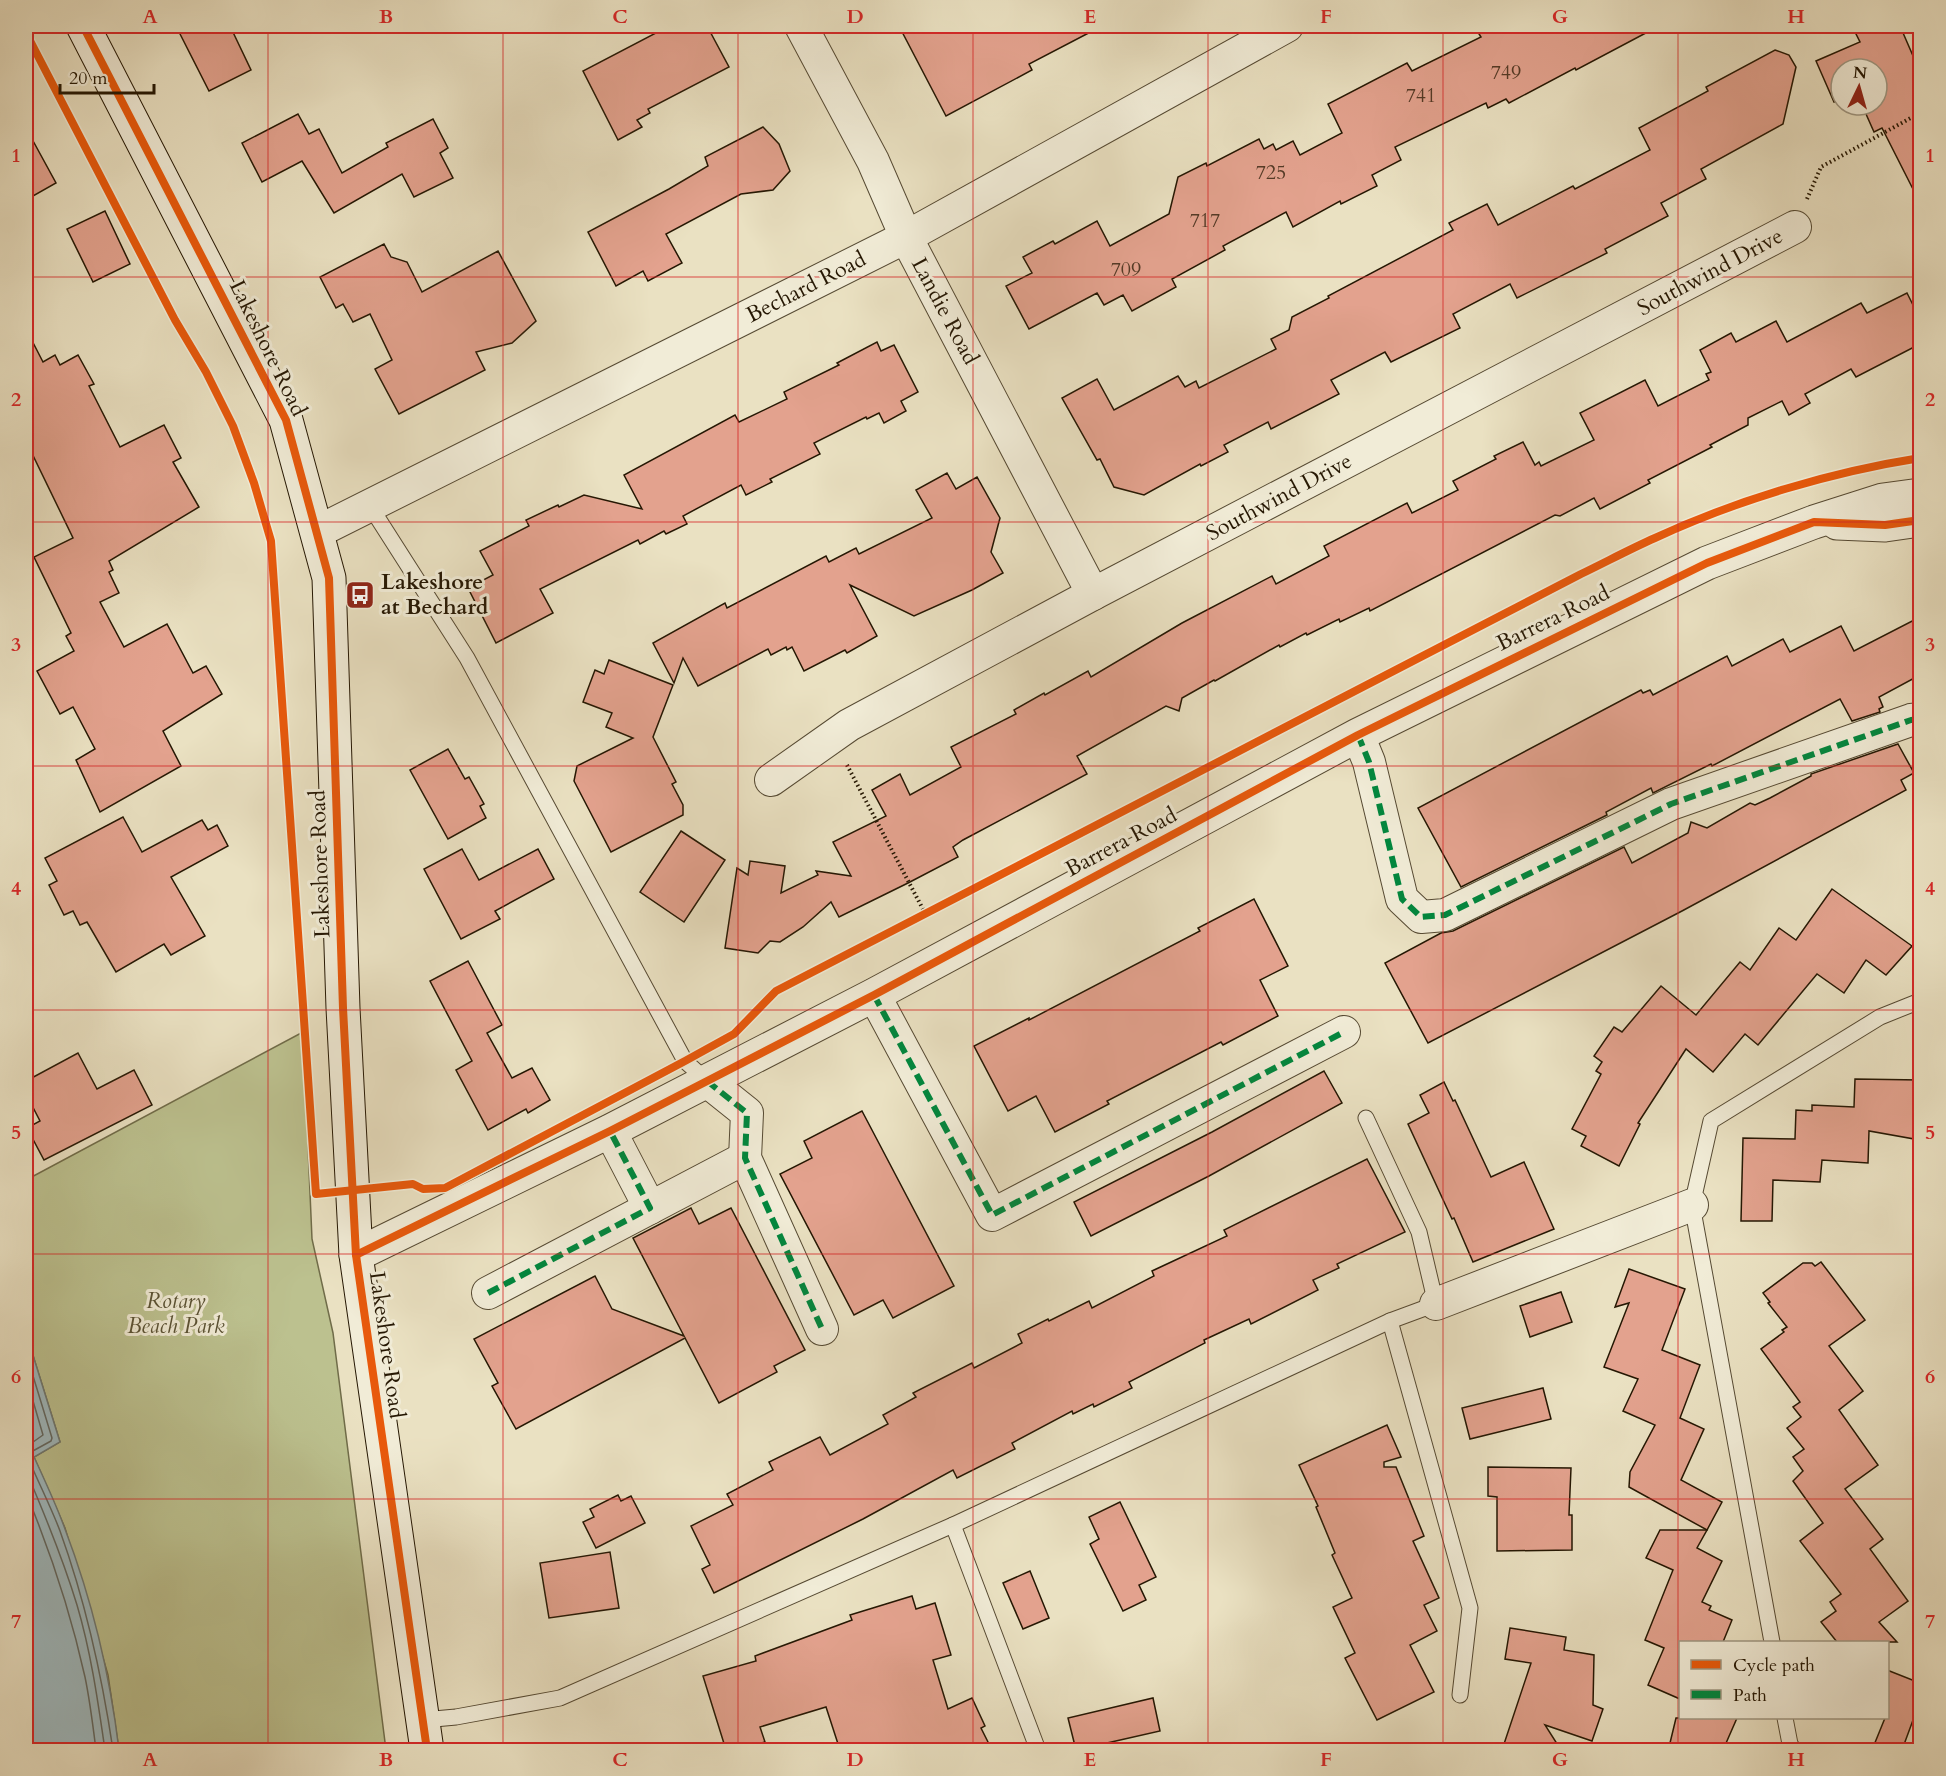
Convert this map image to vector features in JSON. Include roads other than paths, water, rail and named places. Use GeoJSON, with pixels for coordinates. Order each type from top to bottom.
{"type":"FeatureCollection","features":[{"type":"Feature","properties":{"kind":"street","name":"Lakeshore Road"},"geometry":{"type":"LineString","coordinates":[[83,26],[286,420],[329,578],[343,1008],[356,1255],[425,1735]]}},
{"type":"Feature","properties":{"kind":"street","name":"Landie Road"},"geometry":{"type":"LineString","coordinates":[[801,26],[873,161],[906,237],[1093,594]]}},
{"type":"Feature","properties":{"kind":"street","name":"Bechard Road"},"geometry":{"type":"LineString","coordinates":[[316,532],[906,237],[1287,26]]}},
{"type":"Feature","properties":{"kind":"street","name":"Southwind Drive"},"geometry":{"type":"LineString","coordinates":[[771,780],[849,725],[1093,594],[1795,227]]}},
{"type":"Feature","properties":{"kind":"street","name":"Barrera Road"},"geometry":{"type":"LineString","coordinates":[[356,1255],[610,1131],[874,995],[1358,735],[1707,563],[1814,522],[1883,500],[1920,495]]}},
{"type":"Feature","properties":{"kind":"street","name":"Barrera Road"},"geometry":{"type":"LineString","coordinates":[[1814,522],[1885,525],[1920,520]]}},
{"type":"Feature","properties":{"kind":"street"},"geometry":{"type":"LineString","coordinates":[[1358,735],[1370,762],[1402,899],[1421,917],[1445,915],[1671,804],[1911,720],[1920,719]]}},
{"type":"Feature","properties":{"kind":"street"},"geometry":{"type":"LineString","coordinates":[[874,995],[992,1215],[1344,1032]]}},
{"type":"Feature","properties":{"kind":"street"},"geometry":{"type":"LineString","coordinates":[[707,1081],[747,1113],[745,1158],[822,1329]]}},
{"type":"Feature","properties":{"kind":"street"},"geometry":{"type":"LineString","coordinates":[[610,1131],[650,1208]]}},
{"type":"Feature","properties":{"kind":"street"},"geometry":{"type":"LineString","coordinates":[[488,1293],[745,1158]]}},
{"type":"Feature","properties":{"kind":"street"},"geometry":{"type":"LineString","coordinates":[[1436,1304],[1692,1205]]}},
{"type":"Feature","properties":{"kind":"lane"},"geometry":{"type":"LineString","coordinates":[[370,506],[467,658],[685,1061],[707,1081]]}},
{"type":"Feature","properties":{"kind":"lane"},"geometry":{"type":"LineString","coordinates":[[1772,1641],[1692,1205],[1712,1121],[1880,1017],[1920,1001]]}},
{"type":"Feature","properties":{"kind":"lane"},"geometry":{"type":"LineString","coordinates":[[425,1735],[456,1717],[560,1698],[953,1525],[1390,1321],[1436,1304],[1419,1232],[1366,1118]]}},
{"type":"Feature","properties":{"kind":"lane"},"geometry":{"type":"LineString","coordinates":[[1390,1321],[1470,1608],[1460,1695]]}},
{"type":"Feature","properties":{"kind":"lane"},"geometry":{"type":"LineString","coordinates":[[953,1525],[1038,1750]]}},
{"type":"Feature","properties":{"kind":"lane"},"geometry":{"type":"LineString","coordinates":[[1785,1719],[1790,1744],[1794,1750]]}},
{"type":"Feature","properties":{"kind":"water"},"geometry":{"type":"Polygon","coordinates":[[[26,1333],[60,1442],[34,1457],[62,1520],[92,1610],[111,1694],[119,1750],[26,1750],[26,1333]]]}},
{"type":"Feature","properties":{"kind":"place","name":"Lakeshore at Bechard"},"geometry":{"type":"Point","coordinates":[360,595]}},
{"type":"Feature","properties":{"kind":"park label","name":"Rotary Beach Park"},"geometry":{"type":"Point","coordinates":[176,1314]}}]}
